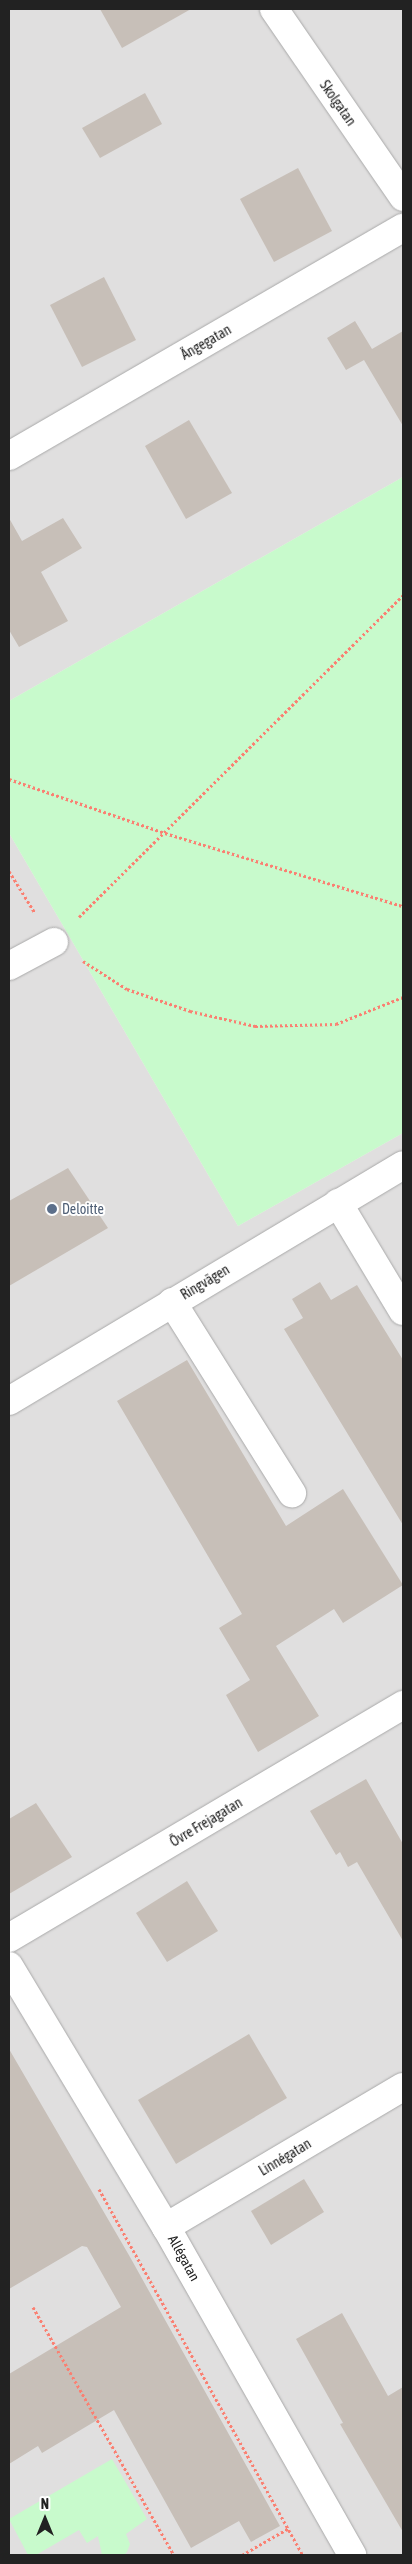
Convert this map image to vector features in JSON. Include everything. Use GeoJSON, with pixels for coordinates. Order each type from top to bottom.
{"type":"FeatureCollection","features":[{"type":"Feature","properties":{"kind":"street","name":"Skolgatan"},"geometry":{"type":"LineString","coordinates":[[274,9],[403,197]]}},
{"type":"Feature","properties":{"kind":"street","name":"Ängegatan"},"geometry":{"type":"LineString","coordinates":[[9,456],[403,228]]}},
{"type":"Feature","properties":{"kind":"street"},"geometry":{"type":"LineString","coordinates":[[9,966],[54,942]]}},
{"type":"Feature","properties":{"kind":"street","name":"Ringvägen"},"geometry":{"type":"LineString","coordinates":[[9,1401],[403,1165]]}},
{"type":"Feature","properties":{"kind":"street"},"geometry":{"type":"LineString","coordinates":[[338,1203],[403,1311]]}},
{"type":"Feature","properties":{"kind":"street"},"geometry":{"type":"LineString","coordinates":[[172,1302],[292,1493]]}},
{"type":"Feature","properties":{"kind":"street","name":"Övre Frejagatan"},"geometry":{"type":"LineString","coordinates":[[9,1938],[403,1706]]}},
{"type":"Feature","properties":{"kind":"street","name":"Allégatan"},"geometry":{"type":"LineString","coordinates":[[9,1966],[166,2227],[352,2555]]}},
{"type":"Feature","properties":{"kind":"street","name":"Linnégatan"},"geometry":{"type":"LineString","coordinates":[[166,2227],[403,2087]]}},
{"type":"Feature","properties":{"kind":"path"},"geometry":{"type":"LineString","coordinates":[[54,942],[403,595]]}},
{"type":"Feature","properties":{"kind":"path"},"geometry":{"type":"LineString","coordinates":[[9,779],[165,833],[403,906]]}},
{"type":"Feature","properties":{"kind":"path"},"geometry":{"type":"LineString","coordinates":[[9,871],[54,942],[127,989],[190,1011],[255,1026],[336,1024],[403,997]]}},
{"type":"Feature","properties":{"kind":"path"},"geometry":{"type":"LineString","coordinates":[[98,2188],[303,2555]]}},
{"type":"Feature","properties":{"kind":"path"},"geometry":{"type":"LineString","coordinates":[[33,2307],[174,2555]]}},
{"type":"Feature","properties":{"kind":"path"},"geometry":{"type":"LineString","coordinates":[[242,2555],[288,2528]]}},
{"type":"Feature","properties":{"kind":"shaded area"},"geometry":{"type":"Polygon","coordinates":[[[9,9],[403,9],[403,477],[9,701],[9,9]]]}},
{"type":"Feature","properties":{"kind":"shaded area"},"geometry":{"type":"Polygon","coordinates":[[[9,833],[238,1226],[403,1133],[403,2555],[9,2555],[9,833]]]}},
{"type":"Feature","properties":{"kind":"green space"},"geometry":{"type":"Polygon","coordinates":[[[403,477],[403,1133],[238,1226],[9,833],[9,701],[403,477]]]}},
{"type":"Feature","properties":{"kind":"green space"},"geometry":{"type":"Polygon","coordinates":[[[112,2459],[147,2519],[126,2534],[130,2544],[127,2552],[124,2555],[102,2555],[98,2536],[87,2543],[79,2530],[36,2555],[28,2555],[9,2519],[112,2459]]]}},
{"type":"Feature","properties":{"kind":"building"},"geometry":{"type":"Polygon","coordinates":[[[100,9],[191,9],[122,48],[100,9]]]}},
{"type":"Feature","properties":{"kind":"building"},"geometry":{"type":"Polygon","coordinates":[[[145,93],[162,124],[100,158],[82,128],[145,93]]]}},
{"type":"Feature","properties":{"kind":"building"},"geometry":{"type":"Polygon","coordinates":[[[298,168],[332,231],[274,262],[240,199],[298,168]]]}},
{"type":"Feature","properties":{"kind":"building"},"geometry":{"type":"Polygon","coordinates":[[[104,277],[136,340],[82,367],[50,305],[104,277]]]}},
{"type":"Feature","properties":{"kind":"building"},"geometry":{"type":"Polygon","coordinates":[[[355,321],[372,349],[403,331],[403,426],[364,360],[346,370],[327,338],[355,321]]]}},
{"type":"Feature","properties":{"kind":"building"},"geometry":{"type":"Polygon","coordinates":[[[189,420],[232,493],[186,519],[145,446],[189,420]]]}},
{"type":"Feature","properties":{"kind":"building"},"geometry":{"type":"Polygon","coordinates":[[[9,518],[22,541],[63,518],[82,548],[41,572],[68,621],[19,647],[9,630],[9,518]]]}},
{"type":"Feature","properties":{"kind":"building","name":"Deloitte"},"geometry":{"type":"Polygon","coordinates":[[[68,1168],[108,1228],[9,1286],[9,1201],[68,1168]]]}},
{"type":"Feature","properties":{"kind":"building"},"geometry":{"type":"Polygon","coordinates":[[[320,1282],[331,1300],[357,1285],[403,1360],[403,1525],[284,1329],[303,1318],[292,1299],[320,1282]]]}},
{"type":"Feature","properties":{"kind":"building"},"geometry":{"type":"Polygon","coordinates":[[[187,1360],[286,1526],[343,1489],[403,1585],[343,1623],[334,1609],[276,1646],[319,1716],[258,1752],[226,1695],[250,1680],[219,1628],[242,1614],[117,1401],[187,1360]]]}},
{"type":"Feature","properties":{"kind":"building"},"geometry":{"type":"Polygon","coordinates":[[[366,1779],[403,1844],[403,1941],[357,1862],[348,1867],[340,1852],[336,1855],[310,1811],[366,1779]]]}},
{"type":"Feature","properties":{"kind":"building"},"geometry":{"type":"Polygon","coordinates":[[[36,1803],[72,1857],[9,1894],[9,1819],[36,1803]]]}},
{"type":"Feature","properties":{"kind":"building"},"geometry":{"type":"Polygon","coordinates":[[[187,1881],[218,1931],[167,1962],[136,1913],[187,1881]]]}},
{"type":"Feature","properties":{"kind":"building"},"geometry":{"type":"Polygon","coordinates":[[[249,2034],[287,2098],[176,2164],[138,2100],[249,2034]]]}},
{"type":"Feature","properties":{"kind":"building"},"geometry":{"type":"Polygon","coordinates":[[[9,2049],[130,2257],[280,2526],[251,2542],[239,2521],[191,2548],[114,2410],[42,2453],[38,2446],[9,2464],[9,2374],[121,2307],[87,2247],[82,2246],[9,2289],[9,2049]]]}},
{"type":"Feature","properties":{"kind":"building"},"geometry":{"type":"Polygon","coordinates":[[[304,2179],[324,2212],[271,2245],[251,2211],[304,2179]]]}},
{"type":"Feature","properties":{"kind":"building"},"geometry":{"type":"Polygon","coordinates":[[[342,2313],[388,2396],[403,2387],[403,2532],[340,2424],[343,2423],[296,2339],[342,2313]]]}},
{"type":"Feature","properties":{"kind":"place","name":"Deloitte"},"geometry":{"type":"Point","coordinates":[52,1209]}}]}
